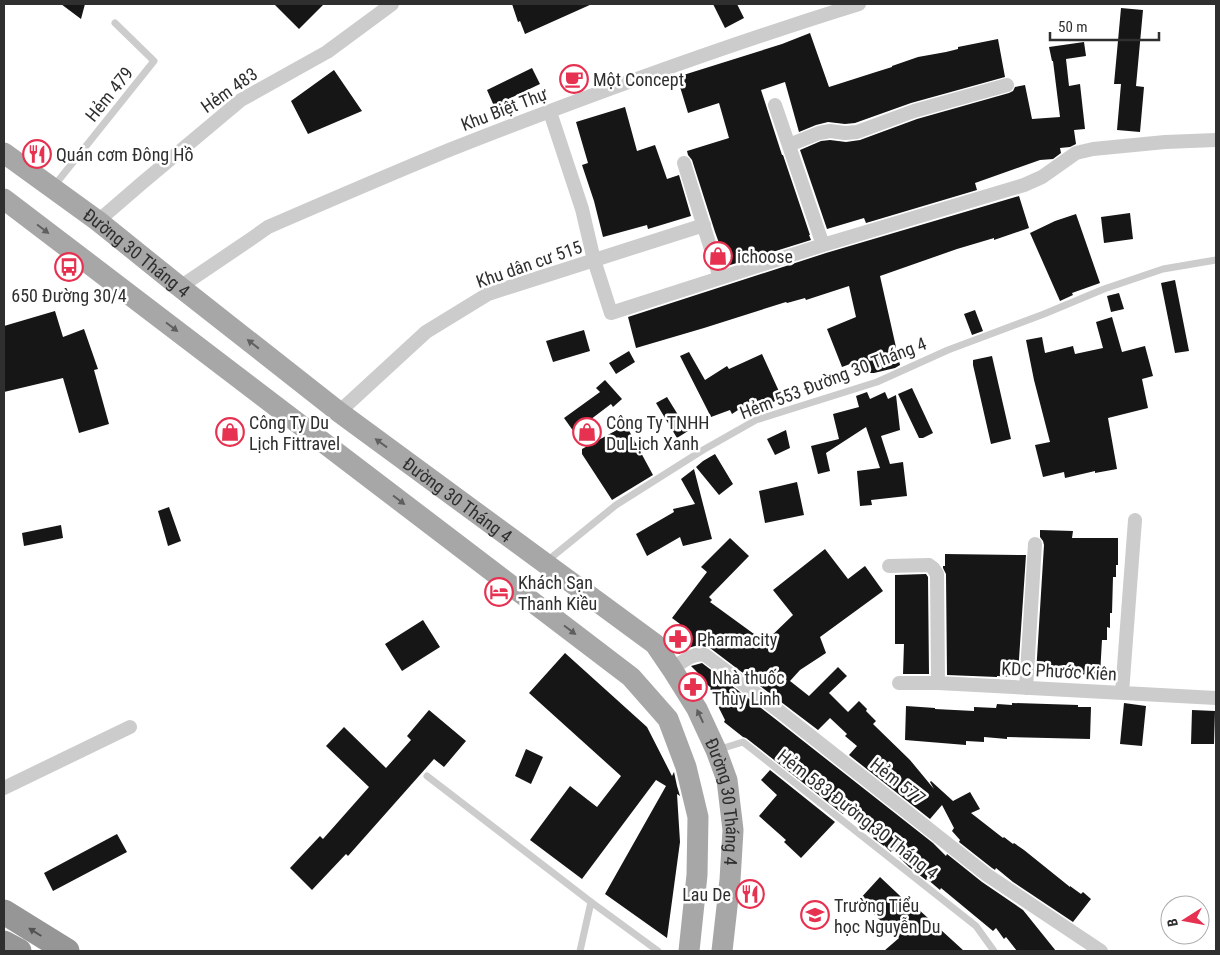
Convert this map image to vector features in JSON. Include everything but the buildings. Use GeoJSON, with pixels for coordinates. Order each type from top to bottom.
{"type":"FeatureCollection","features":[{"type":"Feature","properties":{"kind":"highway"},"geometry":{"type":"LineString","coordinates":[[4,912],[67,951]]}},
{"type":"Feature","properties":{"kind":"highway"},"geometry":{"type":"LineString","coordinates":[[4,943],[19,951]]}},
{"type":"Feature","properties":{"kind":"main road","name":"Đường 30 Tháng 4"},"geometry":{"type":"LineString","coordinates":[[4,153],[98,221],[340,412],[655,644],[697,709],[716,750],[727,780],[733,830],[730,880],[722,951]]}},
{"type":"Feature","properties":{"kind":"main road","name":"Đường 30 Tháng 4"},"geometry":{"type":"LineString","coordinates":[[4,199],[631,677],[668,719],[686,767],[698,817],[697,875],[689,951]]}},
{"type":"Feature","properties":{"kind":"street","name":"Hẻm 483"},"geometry":{"type":"LineString","coordinates":[[98,221],[241,100],[327,52],[392,4]]}},
{"type":"Feature","properties":{"kind":"street","name":"Khu Biệt Thự"},"geometry":{"type":"LineString","coordinates":[[180,287],[268,227],[448,151],[642,77],[787,26],[859,4]]}},
{"type":"Feature","properties":{"kind":"street"},"geometry":{"type":"LineString","coordinates":[[789,145],[819,133],[830,131],[845,134],[857,132],[914,111],[1007,85]]}},
{"type":"Feature","properties":{"kind":"street"},"geometry":{"type":"LineString","coordinates":[[775,105],[823,245]]}},
{"type":"Feature","properties":{"kind":"street"},"geometry":{"type":"LineString","coordinates":[[550,112],[582,209],[594,260],[611,313],[823,245],[1024,185],[1042,177],[1076,153],[1165,142],[1216,140]]}},
{"type":"Feature","properties":{"kind":"street"},"geometry":{"type":"LineString","coordinates":[[684,163],[720,278]]}},
{"type":"Feature","properties":{"kind":"street","name":"Khu dân cư 515"},"geometry":{"type":"LineString","coordinates":[[340,412],[426,332],[488,294],[704,226]]}},
{"type":"Feature","properties":{"kind":"street"},"geometry":{"type":"LineString","coordinates":[[1122,693],[1135,520]]}},
{"type":"Feature","properties":{"kind":"street"},"geometry":{"type":"LineString","coordinates":[[1026,688],[1035,544]]}},
{"type":"Feature","properties":{"kind":"street"},"geometry":{"type":"LineString","coordinates":[[889,566],[929,565],[937,574],[938,683]]}},
{"type":"Feature","properties":{"kind":"street","name":"Hẻm 577"},"geometry":{"type":"LineString","coordinates":[[672,669],[694,655],[705,655],[987,875],[1101,951]]}},
{"type":"Feature","properties":{"kind":"street","name":"KDC Phước Kiên"},"geometry":{"type":"LineString","coordinates":[[899,683],[938,683],[1216,698]]}},
{"type":"Feature","properties":{"kind":"street"},"geometry":{"type":"LineString","coordinates":[[4,788],[130,727]]}},
{"type":"Feature","properties":{"kind":"lane","name":"Hẻm 479"},"geometry":{"type":"LineString","coordinates":[[52,188],[154,61],[115,23]]}},
{"type":"Feature","properties":{"kind":"lane","name":"Hẻm 553 Đường 30 Tháng 4"},"geometry":{"type":"LineString","coordinates":[[545,563],[616,505],[703,450],[756,420],[877,382],[948,350],[1104,289],[1163,269],[1216,260]]}},
{"type":"Feature","properties":{"kind":"lane","name":"Hẻm 583 Đường 30 Tháng 4"},"geometry":{"type":"LineString","coordinates":[[716,750],[743,742],[976,926],[994,951]]}},
{"type":"Feature","properties":{"kind":"lane"},"geometry":{"type":"LineString","coordinates":[[427,776],[658,951]]}},
{"type":"Feature","properties":{"kind":"lane"},"geometry":{"type":"LineString","coordinates":[[580,951],[591,902]]}},
{"type":"Feature","properties":{"kind":"place","name":"Một Concept"},"geometry":{"type":"Point","coordinates":[574,79]}},
{"type":"Feature","properties":{"kind":"place","name":"Quán cơm Đông Hồ"},"geometry":{"type":"Point","coordinates":[37,154]}},
{"type":"Feature","properties":{"kind":"place","name":"ichoose"},"geometry":{"type":"Point","coordinates":[718,256]}},
{"type":"Feature","properties":{"kind":"place","name":"650 Đường 30/4"},"geometry":{"type":"Point","coordinates":[69,267]}},
{"type":"Feature","properties":{"kind":"place","name":"Công Ty Du Lịch Fittravel"},"geometry":{"type":"Point","coordinates":[230,432]}},
{"type":"Feature","properties":{"kind":"place","name":"Công Ty TNHH Du Lịch Xanh"},"geometry":{"type":"Point","coordinates":[587,432]}},
{"type":"Feature","properties":{"kind":"place","name":"Khách Sạn Thanh Kiều"},"geometry":{"type":"Point","coordinates":[499,592]}},
{"type":"Feature","properties":{"kind":"place","name":"Pharmacity"},"geometry":{"type":"Point","coordinates":[678,639]}},
{"type":"Feature","properties":{"kind":"place","name":"Nhà thuốc Thùy Linh"},"geometry":{"type":"Point","coordinates":[693,687]}},
{"type":"Feature","properties":{"kind":"place","name":"Lau De"},"geometry":{"type":"Point","coordinates":[750,894]}},
{"type":"Feature","properties":{"kind":"place","name":"Trường Tiểu học Nguyễn Du"},"geometry":{"type":"Point","coordinates":[815,915]}}]}
